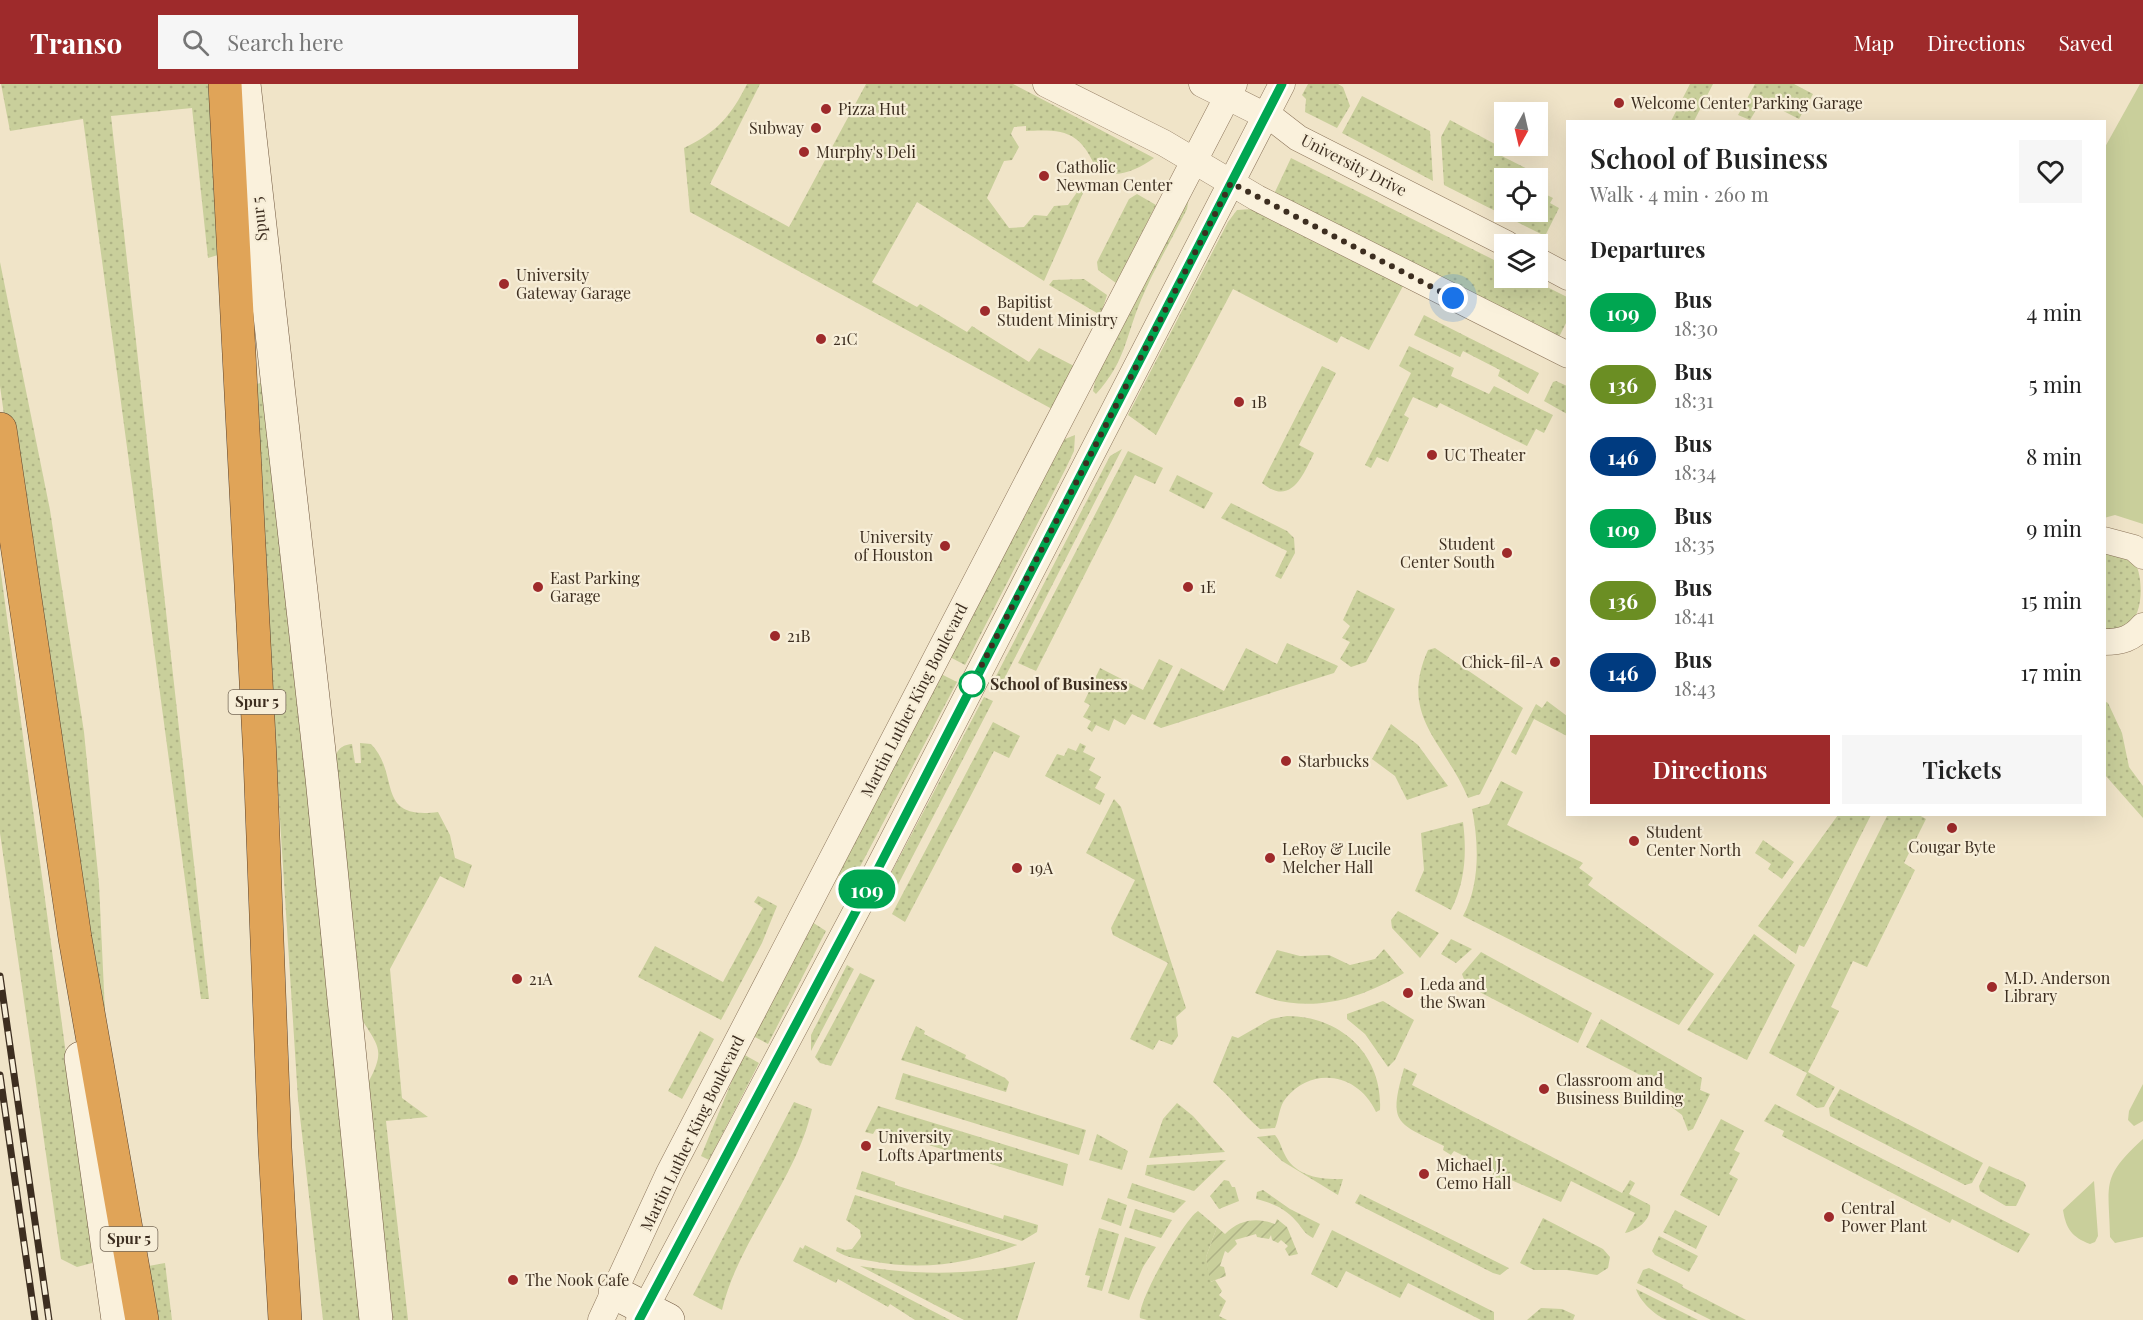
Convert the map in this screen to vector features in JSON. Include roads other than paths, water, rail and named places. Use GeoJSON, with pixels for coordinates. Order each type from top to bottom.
{"type":"FeatureCollection","features":[{"type":"Feature","properties":{"kind":"highway","name":"Spur 5"},"geometry":{"type":"LineString","coordinates":[[225,84],[260,758],[275,1148],[285,1320]]}},
{"type":"Feature","properties":{"kind":"highway","name":"Spur 5"},"geometry":{"type":"LineString","coordinates":[[0,429],[75,938],[116,1157],[142,1320]]}},
{"type":"Feature","properties":{"kind":"main road","name":"Spur 5"},"geometry":{"type":"LineString","coordinates":[[244,84],[322,778],[376,1320]]}},
{"type":"Feature","properties":{"kind":"main road","name":"Spur 5"},"geometry":{"type":"LineString","coordinates":[[75,938],[68,966],[118,1320]]}},
{"type":"Feature","properties":{"kind":"main road"},"geometry":{"type":"LineString","coordinates":[[608,1307],[650,1316]]}},
{"type":"Feature","properties":{"kind":"street"},"geometry":{"type":"LineString","coordinates":[[1046,84],[1195,160],[1231,183],[1566,355]]}},
{"type":"Feature","properties":{"kind":"street","name":"University Drive"},"geometry":{"type":"LineString","coordinates":[[1202,84],[1231,90],[1298,138],[1494,237]]}},
{"type":"Feature","properties":{"kind":"street"},"geometry":{"type":"LineString","coordinates":[[650,1316],[1282,84]]}},
{"type":"Feature","properties":{"kind":"street","name":"Martin Luther King Boulevard"},"geometry":{"type":"LineString","coordinates":[[608,1307],[669,1173],[1231,90]]}},
{"type":"Feature","properties":{"kind":"street"},"geometry":{"type":"LineString","coordinates":[[1548,266],[1566,276]]}},
{"type":"Feature","properties":{"kind":"street"},"geometry":{"type":"LineString","coordinates":[[2106,541],[2134,548],[2143,556]]}},
{"type":"Feature","properties":{"kind":"street"},"geometry":{"type":"LineString","coordinates":[[2106,642],[2119,642],[2136,634],[2143,626]]}},
{"type":"Feature","properties":{"kind":"railway"},"geometry":{"type":"LineString","coordinates":[[0,976],[49,1320]]}},
{"type":"Feature","properties":{"kind":"railway"},"geometry":{"type":"LineString","coordinates":[[0,1075],[35,1320]]}},
{"type":"Feature","properties":{"kind":"place","name":"Welcome Center Parking Garage"},"geometry":{"type":"Point","coordinates":[1619,103]}},
{"type":"Feature","properties":{"kind":"place","name":"Pizza Hut"},"geometry":{"type":"Point","coordinates":[826,109]}},
{"type":"Feature","properties":{"kind":"place","name":"Subway"},"geometry":{"type":"Point","coordinates":[816,128]}},
{"type":"Feature","properties":{"kind":"place","name":"Murphy's Deli"},"geometry":{"type":"Point","coordinates":[804,152]}},
{"type":"Feature","properties":{"kind":"place","name":"Catholic Newman Center"},"geometry":{"type":"Point","coordinates":[1044,176]}},
{"type":"Feature","properties":{"kind":"place","name":"University Gateway Garage"},"geometry":{"type":"Point","coordinates":[504,284]}},
{"type":"Feature","properties":{"kind":"place","name":"Bapitist Student Ministry"},"geometry":{"type":"Point","coordinates":[985,311]}},
{"type":"Feature","properties":{"kind":"place","name":"21C"},"geometry":{"type":"Point","coordinates":[821,339]}},
{"type":"Feature","properties":{"kind":"place","name":"1B"},"geometry":{"type":"Point","coordinates":[1239,402]}},
{"type":"Feature","properties":{"kind":"place","name":"UC Theater"},"geometry":{"type":"Point","coordinates":[1432,455]}},
{"type":"Feature","properties":{"kind":"place","name":"University of Houston"},"geometry":{"type":"Point","coordinates":[945,546]}},
{"type":"Feature","properties":{"kind":"place","name":"Student Center South"},"geometry":{"type":"Point","coordinates":[1507,553]}},
{"type":"Feature","properties":{"kind":"place","name":"East Parking Garage"},"geometry":{"type":"Point","coordinates":[538,587]}},
{"type":"Feature","properties":{"kind":"place","name":"1E"},"geometry":{"type":"Point","coordinates":[1188,587]}},
{"type":"Feature","properties":{"kind":"place","name":"21B"},"geometry":{"type":"Point","coordinates":[775,636]}},
{"type":"Feature","properties":{"kind":"place","name":"Chick-fil-A"},"geometry":{"type":"Point","coordinates":[1555,662]}},
{"type":"Feature","properties":{"kind":"place","name":"School of Business"},"geometry":{"type":"Point","coordinates":[972,684]}},
{"type":"Feature","properties":{"kind":"place","name":"Starbucks"},"geometry":{"type":"Point","coordinates":[1286,761]}},
{"type":"Feature","properties":{"kind":"place","name":"Cougar Byte"},"geometry":{"type":"Point","coordinates":[1952,828]}},
{"type":"Feature","properties":{"kind":"place","name":"Student Center North"},"geometry":{"type":"Point","coordinates":[1634,841]}},
{"type":"Feature","properties":{"kind":"place","name":"LeRoy & Lucile Melcher Hall"},"geometry":{"type":"Point","coordinates":[1270,858]}},
{"type":"Feature","properties":{"kind":"place","name":"19A"},"geometry":{"type":"Point","coordinates":[1017,868]}},
{"type":"Feature","properties":{"kind":"place","name":"21A"},"geometry":{"type":"Point","coordinates":[517,979]}},
{"type":"Feature","properties":{"kind":"place","name":"M.D. Anderson Library"},"geometry":{"type":"Point","coordinates":[1992,987]}},
{"type":"Feature","properties":{"kind":"place","name":"Leda and the Swan"},"geometry":{"type":"Point","coordinates":[1408,993]}},
{"type":"Feature","properties":{"kind":"place","name":"Classroom and Business Building"},"geometry":{"type":"Point","coordinates":[1544,1089]}},
{"type":"Feature","properties":{"kind":"place","name":"University Lofts Apartments"},"geometry":{"type":"Point","coordinates":[866,1146]}},
{"type":"Feature","properties":{"kind":"place","name":"Michael J. Cemo Hall"},"geometry":{"type":"Point","coordinates":[1424,1174]}},
{"type":"Feature","properties":{"kind":"place","name":"Central Power Plant"},"geometry":{"type":"Point","coordinates":[1829,1217]}},
{"type":"Feature","properties":{"kind":"place","name":"The Nook Cafe"},"geometry":{"type":"Point","coordinates":[513,1280]}}]}
